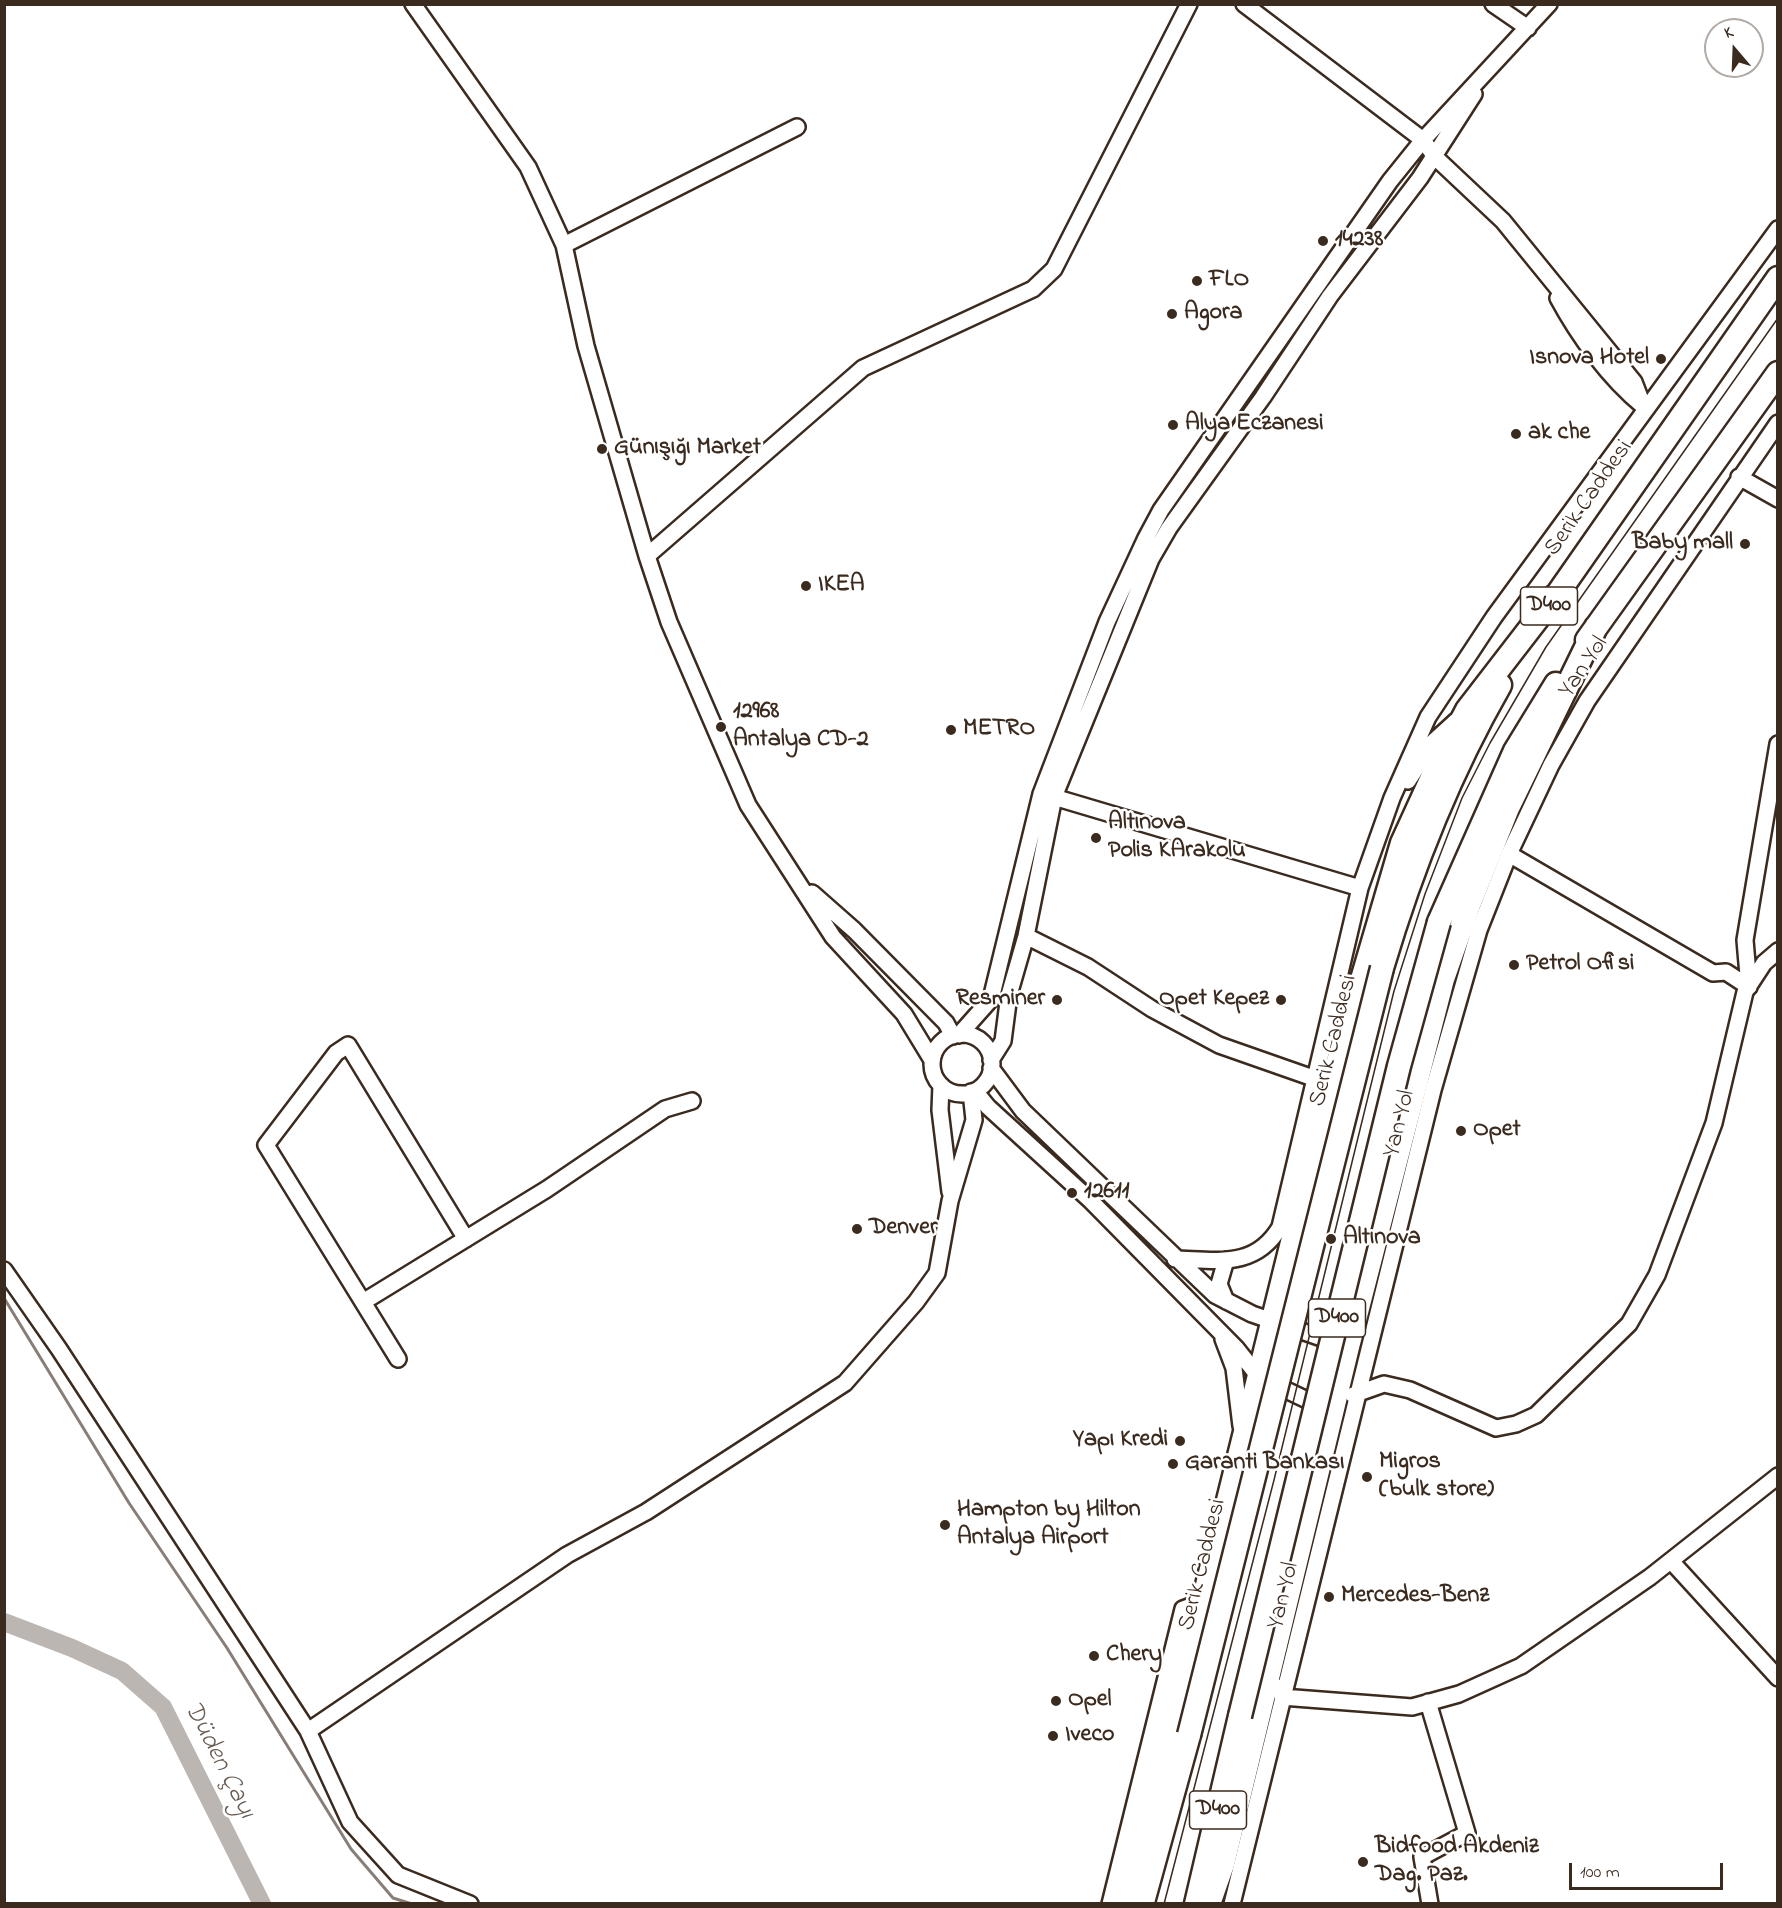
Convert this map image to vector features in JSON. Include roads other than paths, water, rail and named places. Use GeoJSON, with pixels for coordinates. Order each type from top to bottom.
{"type":"FeatureCollection","features":[{"type":"Feature","properties":{"kind":"highway","name":"Serik Caddesi"},"geometry":{"type":"LineString","coordinates":[[1143,1904],[1189,1736],[1382,968],[1404,893],[1462,757],[1498,687],[1555,596],[1771,286]]}},
{"type":"Feature","properties":{"kind":"highway","name":"D400"},"geometry":{"type":"LineString","coordinates":[[1196,1904],[1399,1065],[1440,922],[1515,751],[1554,687],[1778,373]]}},
{"type":"Feature","properties":{"kind":"highway"},"geometry":{"type":"LineString","coordinates":[[1128,1904],[1193,1606],[1242,1445],[1322,1121],[1367,955],[1402,843],[1434,773],[1467,710],[1555,596]]}},
{"type":"Feature","properties":{"kind":"highway"},"geometry":{"type":"LineString","coordinates":[[1209,1904],[1223,1864],[1348,1347],[1450,958],[1508,808],[1596,627]]}},
{"type":"Feature","properties":{"kind":"street"},"geometry":{"type":"LineString","coordinates":[[412,4],[528,167],[564,245],[586,346],[647,556],[669,622],[748,804],[833,937],[904,1014],[932,1060],[934,1074],[941,1085],[955,1093],[973,1092],[986,1082],[1003,1041],[1009,995],[1026,936],[1048,795],[1151,559],[1169,528],[1263,397],[1329,296],[1435,157],[1488,71]]}},
{"type":"Feature","properties":{"kind":"street"},"geometry":{"type":"LineString","coordinates":[[647,556],[681,530],[863,368],[1033,289],[1054,269],[1189,4]]}},
{"type":"Feature","properties":{"kind":"street"},"geometry":{"type":"LineString","coordinates":[[1244,4],[1423,140],[1435,157],[1503,221],[1634,382],[1644,408]]}},
{"type":"Feature","properties":{"kind":"street"},"geometry":{"type":"LineString","coordinates":[[1493,4],[1528,28]]}},
{"type":"Feature","properties":{"kind":"street"},"geometry":{"type":"LineString","coordinates":[[932,1060],[943,1041],[956,1035],[991,999],[1048,795],[1107,622],[1161,510],[1390,181],[1423,140],[1548,4]]}},
{"type":"Feature","properties":{"kind":"street"},"geometry":{"type":"LineString","coordinates":[[564,245],[797,127]]}},
{"type":"Feature","properties":{"kind":"street"},"geometry":{"type":"LineString","coordinates":[[1174,1259],[1226,1260],[1256,1254],[1270,1243],[1280,1227],[1360,888],[1398,788],[1434,708],[1494,617],[1644,408],[1775,236]]}},
{"type":"Feature","properties":{"kind":"street"},"geometry":{"type":"LineString","coordinates":[[1752,266],[1771,286]]}},
{"type":"Feature","properties":{"kind":"street","name":"Yan Yol"},"geometry":{"type":"LineString","coordinates":[[1232,1904],[1433,1090],[1479,930],[1509,854],[1551,765],[1587,702],[1778,423]]}},
{"type":"Feature","properties":{"kind":"street"},"geometry":{"type":"LineString","coordinates":[[1740,477],[1778,499]]}},
{"type":"Feature","properties":{"kind":"street"},"geometry":{"type":"LineString","coordinates":[[1398,788],[1411,778],[1433,742],[1467,710]]}},
{"type":"Feature","properties":{"kind":"street"},"geometry":{"type":"LineString","coordinates":[[1749,987],[1745,940],[1773,799],[1778,744]]}},
{"type":"Feature","properties":{"kind":"street"},"geometry":{"type":"LineString","coordinates":[[1048,795],[1360,888]]}},
{"type":"Feature","properties":{"kind":"street"},"geometry":{"type":"LineString","coordinates":[[1509,854],[1713,973],[1726,972],[1749,987]]}},
{"type":"Feature","properties":{"kind":"street"},"geometry":{"type":"LineString","coordinates":[[799,881],[854,930],[956,1035],[976,1038],[989,1052],[992,1064],[1023,1111],[1174,1259],[1215,1295],[1252,1314],[1348,1347],[1384,1384]]}},
{"type":"Feature","properties":{"kind":"street"},"geometry":{"type":"LineString","coordinates":[[1026,936],[1088,967],[1152,1009],[1219,1045],[1316,1079]]}},
{"type":"Feature","properties":{"kind":"street"},"geometry":{"type":"LineString","coordinates":[[973,1092],[1090,1200],[1219,1331],[1259,1377],[1307,1400],[1336,1401],[1384,1384],[1410,1390],[1496,1428],[1516,1424],[1536,1415],[1629,1324],[1657,1275],[1714,1123],[1738,1014],[1749,987],[1764,963],[1778,951]]}},
{"type":"Feature","properties":{"kind":"street"},"geometry":{"type":"LineString","coordinates":[[398,1359],[266,1145],[336,1053],[348,1045],[466,1239]]}},
{"type":"Feature","properties":{"kind":"street"},"geometry":{"type":"LineString","coordinates":[[1316,1079],[1322,1121]]}},
{"type":"Feature","properties":{"kind":"street"},"geometry":{"type":"LineString","coordinates":[[941,1085],[940,1110],[950,1201]]}},
{"type":"Feature","properties":{"kind":"street"},"geometry":{"type":"LineString","coordinates":[[308,1731],[567,1555],[646,1512],[845,1383],[916,1302],[937,1273],[950,1201],[974,1119],[973,1092]]}},
{"type":"Feature","properties":{"kind":"street"},"geometry":{"type":"LineString","coordinates":[[363,1302],[547,1189],[665,1109],[692,1101]]}},
{"type":"Feature","properties":{"kind":"street"},"geometry":{"type":"LineString","coordinates":[[1226,1260],[1219,1284],[1226,1301]]}},
{"type":"Feature","properties":{"kind":"street"},"geometry":{"type":"LineString","coordinates":[[4,1270],[59,1349],[308,1731],[350,1822],[398,1875],[470,1904]]}},
{"type":"Feature","properties":{"kind":"street"},"geometry":{"type":"LineString","coordinates":[[1219,1331],[1234,1368],[1242,1445]]}},
{"type":"Feature","properties":{"kind":"street"},"geometry":{"type":"LineString","coordinates":[[1275,1654],[1282,1697],[1412,1707],[1459,1694],[1521,1666],[1671,1561],[1778,1476]]}},
{"type":"Feature","properties":{"kind":"street"},"geometry":{"type":"LineString","coordinates":[[1671,1561],[1778,1678]]}},
{"type":"Feature","properties":{"kind":"street"},"geometry":{"type":"LineString","coordinates":[[1110,1904],[1193,1606]]}},
{"type":"Feature","properties":{"kind":"street"},"geometry":{"type":"LineString","coordinates":[[1428,1702],[1467,1833],[1422,1857],[1431,1904]]}},
{"type":"Feature","properties":{"kind":"street"},"geometry":{"type":"LineString","coordinates":[[1240,1795],[1264,1772]]}},
{"type":"Feature","properties":{"kind":"waterway"},"geometry":{"type":"LineString","coordinates":[[4,1298],[129,1503],[227,1648],[351,1849],[393,1898],[412,1904]]}},
{"type":"Feature","properties":{"kind":"waterway","name":"Düden Çayı"},"geometry":{"type":"LineString","coordinates":[[4,1622],[72,1648],[122,1671],[163,1707],[262,1904]]}},
{"type":"Feature","properties":{"kind":"tram line"},"geometry":{"type":"LineString","coordinates":[[1164,1904],[1274,1480],[1394,991],[1425,894],[1462,798],[1490,743],[1546,647],[1778,318]]}},
{"type":"Feature","properties":{"kind":"place","name":"14238"},"geometry":{"type":"Point","coordinates":[1323,241]}},
{"type":"Feature","properties":{"kind":"place","name":"FLO"},"geometry":{"type":"Point","coordinates":[1197,281]}},
{"type":"Feature","properties":{"kind":"place","name":"Agora"},"geometry":{"type":"Point","coordinates":[1172,314]}},
{"type":"Feature","properties":{"kind":"place","name":"Isnova Hotel"},"geometry":{"type":"Point","coordinates":[1661,359]}},
{"type":"Feature","properties":{"kind":"place","name":"Alya Eczanesi"},"geometry":{"type":"Point","coordinates":[1173,425]}},
{"type":"Feature","properties":{"kind":"place","name":"ak che"},"geometry":{"type":"Point","coordinates":[1516,434]}},
{"type":"Feature","properties":{"kind":"place","name":"Günışığı Market"},"geometry":{"type":"Point","coordinates":[602,449]}},
{"type":"Feature","properties":{"kind":"place","name":"Baby mall"},"geometry":{"type":"Point","coordinates":[1745,544]}},
{"type":"Feature","properties":{"kind":"place","name":"IKEA"},"geometry":{"type":"Point","coordinates":[806,586]}},
{"type":"Feature","properties":{"kind":"place","name":"12968 Antalya CD-2"},"geometry":{"type":"Point","coordinates":[721,727]}},
{"type":"Feature","properties":{"kind":"place","name":"METRO"},"geometry":{"type":"Point","coordinates":[951,730]}},
{"type":"Feature","properties":{"kind":"place","name":"Altınova Polis KArakolu"},"geometry":{"type":"Point","coordinates":[1096,838]}},
{"type":"Feature","properties":{"kind":"place","name":"Petrol Ofisi"},"geometry":{"type":"Point","coordinates":[1514,965]}},
{"type":"Feature","properties":{"kind":"place","name":"Resminer"},"geometry":{"type":"Point","coordinates":[1057,1000]}},
{"type":"Feature","properties":{"kind":"place","name":"Opet Kepez"},"geometry":{"type":"Point","coordinates":[1281,1000]}},
{"type":"Feature","properties":{"kind":"place","name":"Opet"},"geometry":{"type":"Point","coordinates":[1461,1131]}},
{"type":"Feature","properties":{"kind":"place","name":"12611"},"geometry":{"type":"Point","coordinates":[1072,1193]}},
{"type":"Feature","properties":{"kind":"place","name":"Denver"},"geometry":{"type":"Point","coordinates":[857,1229]}},
{"type":"Feature","properties":{"kind":"place","name":"Altınova"},"geometry":{"type":"Point","coordinates":[1331,1239]}},
{"type":"Feature","properties":{"kind":"place","name":"Yapı Kredi"},"geometry":{"type":"Point","coordinates":[1180,1441]}},
{"type":"Feature","properties":{"kind":"place","name":"Garanti Bankası"},"geometry":{"type":"Point","coordinates":[1173,1464]}},
{"type":"Feature","properties":{"kind":"place","name":"Migros (bulk store)"},"geometry":{"type":"Point","coordinates":[1367,1477]}},
{"type":"Feature","properties":{"kind":"place","name":"Hampton by Hilton Antalya Airport"},"geometry":{"type":"Point","coordinates":[945,1525]}},
{"type":"Feature","properties":{"kind":"place","name":"Mercedes-Benz"},"geometry":{"type":"Point","coordinates":[1329,1597]}},
{"type":"Feature","properties":{"kind":"place","name":"Chery"},"geometry":{"type":"Point","coordinates":[1094,1656]}},
{"type":"Feature","properties":{"kind":"place","name":"Opel"},"geometry":{"type":"Point","coordinates":[1056,1701]}},
{"type":"Feature","properties":{"kind":"place","name":"Iveco"},"geometry":{"type":"Point","coordinates":[1053,1736]}},
{"type":"Feature","properties":{"kind":"place","name":"Bidfood Akdeniz Dag. Paz."},"geometry":{"type":"Point","coordinates":[1363,1862]}}]}
